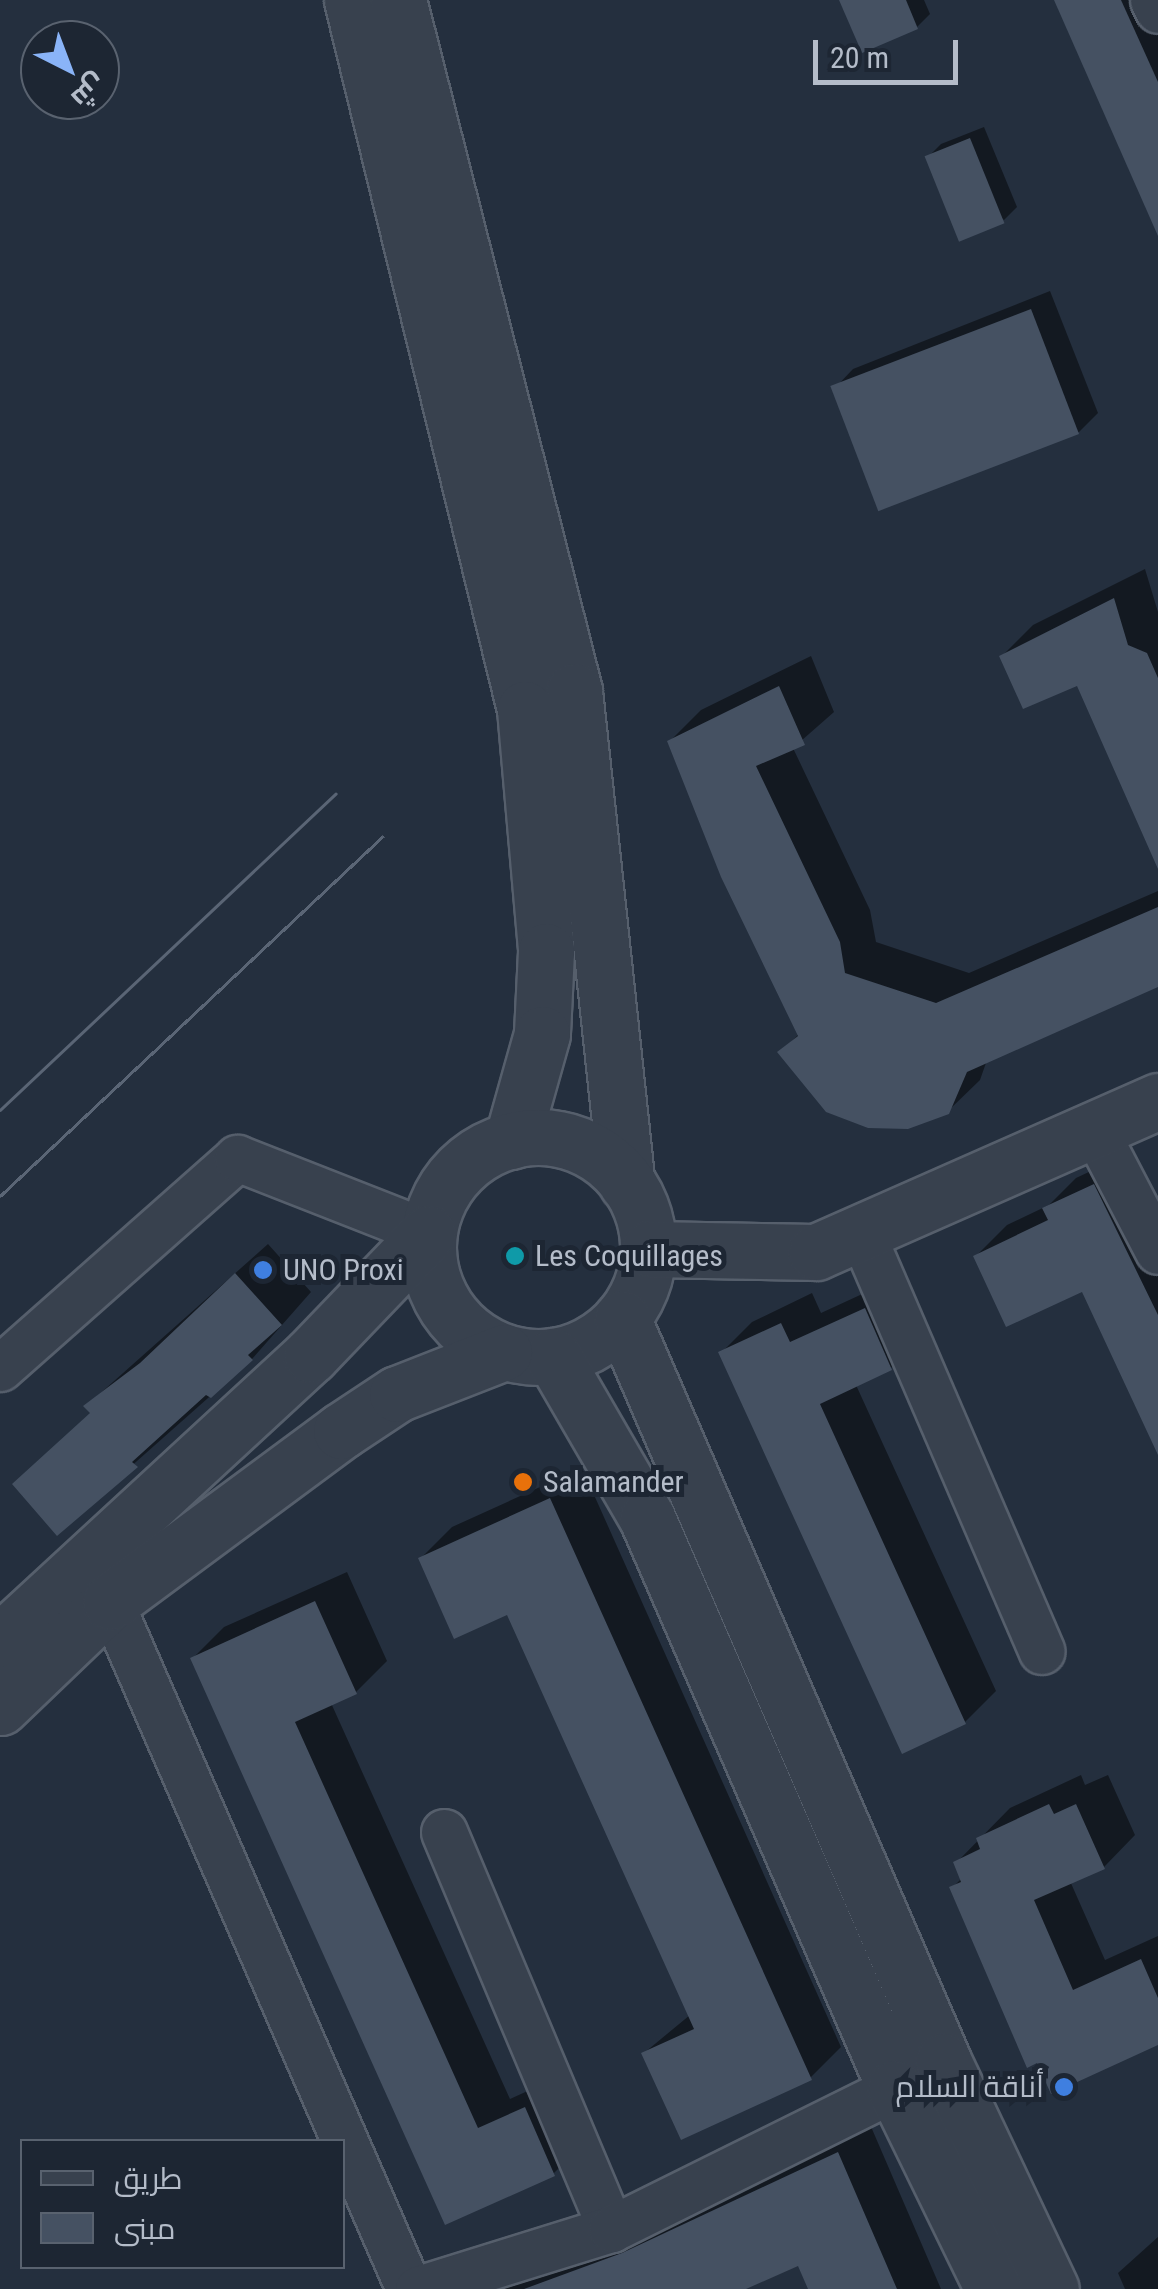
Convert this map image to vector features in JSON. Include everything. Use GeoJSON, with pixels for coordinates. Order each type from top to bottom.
{"type":"FeatureCollection","features":[{"type":"Feature","properties":{"kind":"street"},"geometry":{"type":"LineString","coordinates":[[352,0],[525,709],[546,951],[542,1034],[512,1142]]}},
{"type":"Feature","properties":{"kind":"street"},"geometry":{"type":"LineString","coordinates":[[0,1707],[110,1602],[397,1394],[529,1354],[579,1350],[622,1318],[641,1286],[648,1249],[643,1214],[628,1182],[574,691],[398,0]]}},
{"type":"Feature","properties":{"kind":"street"},"geometry":{"type":"LineString","coordinates":[[1153,0],[1158,10]]}},
{"type":"Feature","properties":{"kind":"street"},"geometry":{"type":"LineString","coordinates":[[648,1249],[816,1252],[1096,1132],[1158,1101]]}},
{"type":"Feature","properties":{"kind":"street"},"geometry":{"type":"LineString","coordinates":[[1096,1132],[1158,1252]]}},
{"type":"Feature","properties":{"kind":"street"},"geometry":{"type":"LineString","coordinates":[[628,1182],[602,1158],[571,1142],[512,1142],[463,1166],[439,1196],[428,1233],[430,1271],[444,1306],[470,1335],[529,1354],[647,1518],[895,2088],[993,2289]]}},
{"type":"Feature","properties":{"kind":"street"},"geometry":{"type":"LineString","coordinates":[[0,1368],[237,1158],[428,1233]]}},
{"type":"Feature","properties":{"kind":"street"},"geometry":{"type":"LineString","coordinates":[[0,1642],[310,1356],[428,1233]]}},
{"type":"Feature","properties":{"kind":"street"},"geometry":{"type":"LineString","coordinates":[[862,1234],[1042,1651]]}},
{"type":"Feature","properties":{"kind":"street"},"geometry":{"type":"LineString","coordinates":[[622,1318],[943,2061],[1051,2289]]}},
{"type":"Feature","properties":{"kind":"street"},"geometry":{"type":"LineString","coordinates":[[110,1602],[344,2139]]}},
{"type":"Feature","properties":{"kind":"street"},"geometry":{"type":"LineString","coordinates":[[444,1832],[612,2229]]}},
{"type":"Feature","properties":{"kind":"street"},"geometry":{"type":"LineString","coordinates":[[418,2289],[612,2229],[895,2088]]}},
{"type":"Feature","properties":{"kind":"street"},"geometry":{"type":"LineString","coordinates":[[345,2142],[409,2289]]}},
{"type":"Feature","properties":{"kind":"building"},"geometry":{"type":"Polygon","coordinates":[[[839,0],[906,0],[918,29],[862,53],[839,0]]]}},
{"type":"Feature","properties":{"kind":"building"},"geometry":{"type":"Polygon","coordinates":[[[1054,0],[1121,0],[1158,82],[1158,236],[1054,0]]]}},
{"type":"Feature","properties":{"kind":"building"},"geometry":{"type":"Polygon","coordinates":[[[970,138],[1004,223],[959,242],[925,156],[970,138]]]}},
{"type":"Feature","properties":{"kind":"building"},"geometry":{"type":"Polygon","coordinates":[[[1031,309],[1079,434],[878,511],[830,386],[1031,309]]]}},
{"type":"Feature","properties":{"kind":"building"},"geometry":{"type":"Polygon","coordinates":[[[1114,598],[1128,645],[1147,653],[1158,678],[1158,869],[1077,686],[1023,709],[999,656],[1114,598]]]}},
{"type":"Feature","properties":{"kind":"building"},"geometry":{"type":"Polygon","coordinates":[[[779,686],[805,745],[756,766],[840,942],[845,973],[936,1003],[1158,907],[1158,987],[967,1072],[949,1114],[908,1129],[868,1128],[826,1112],[777,1052],[798,1036],[721,877],[667,741],[779,686]]]}},
{"type":"Feature","properties":{"kind":"building"},"geometry":{"type":"Polygon","coordinates":[[[1094,1184],[1158,1315],[1158,1455],[1082,1292],[1006,1327],[973,1256],[1048,1220],[1042,1208],[1094,1184]]]}},
{"type":"Feature","properties":{"kind":"building"},"geometry":{"type":"Polygon","coordinates":[[[235,1273],[282,1325],[248,1355],[253,1360],[211,1398],[206,1395],[132,1462],[138,1467],[57,1536],[12,1484],[90,1413],[83,1406],[140,1363],[235,1273]]]}},
{"type":"Feature","properties":{"kind":"building"},"geometry":{"type":"Polygon","coordinates":[[[865,1308],[892,1370],[820,1404],[966,1724],[902,1754],[718,1352],[781,1323],[790,1342],[865,1308]]]}},
{"type":"Feature","properties":{"kind":"building"},"geometry":{"type":"Polygon","coordinates":[[[550,1498],[812,2080],[681,2140],[641,2053],[694,2029],[507,1615],[454,1639],[418,1558],[550,1498]]]}},
{"type":"Feature","properties":{"kind":"building"},"geometry":{"type":"Polygon","coordinates":[[[315,1601],[357,1694],[295,1722],[478,2128],[525,2107],[555,2176],[445,2225],[190,1658],[315,1601]]]}},
{"type":"Feature","properties":{"kind":"building"},"geometry":{"type":"Polygon","coordinates":[[[1049,1804],[1054,1814],[1076,1804],[1105,1869],[1034,1900],[1073,1990],[1141,1959],[1158,1998],[1158,2045],[1051,2094],[1037,2063],[1027,2068],[949,1887],[961,1882],[953,1862],[980,1849],[976,1838],[1049,1804]]]}},
{"type":"Feature","properties":{"kind":"building"},"geometry":{"type":"Polygon","coordinates":[[[838,2152],[897,2289],[808,2289],[798,2266],[746,2289],[524,2289],[622,2253],[838,2152]]]}},
{"type":"Feature","properties":{"kind":"tram line"},"geometry":{"type":"LineString","coordinates":[[0,1110],[335,794]]}},
{"type":"Feature","properties":{"kind":"tram line"},"geometry":{"type":"LineString","coordinates":[[0,1196],[382,837]]}},
{"type":"Feature","properties":{"kind":"place","name":"Les Coquillages"},"geometry":{"type":"Point","coordinates":[515,1256]}},
{"type":"Feature","properties":{"kind":"place","name":"UNO Proxi"},"geometry":{"type":"Point","coordinates":[263,1270]}},
{"type":"Feature","properties":{"kind":"place","name":"Salamander"},"geometry":{"type":"Point","coordinates":[523,1482]}},
{"type":"Feature","properties":{"kind":"place","name":"أناقة السلام"},"geometry":{"type":"Point","coordinates":[1064,2087]}}]}
